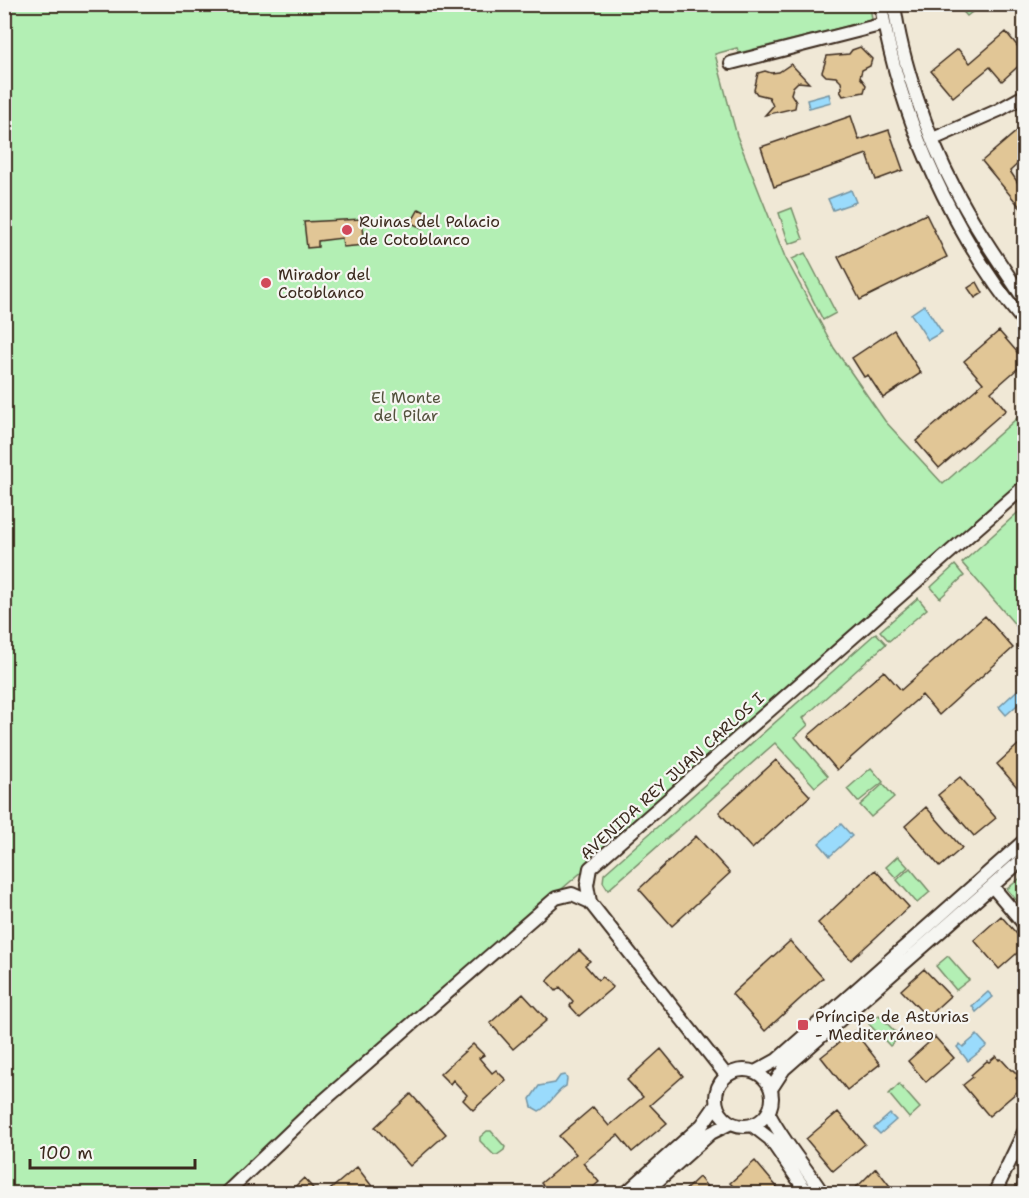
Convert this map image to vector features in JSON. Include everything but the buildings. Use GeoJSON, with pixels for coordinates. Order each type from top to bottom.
{"type":"FeatureCollection","features":[{"type":"Feature","properties":{"kind":"street"},"geometry":{"type":"LineString","coordinates":[[881,4],[900,87],[917,135],[940,188],[970,245],[1024,322]]}},
{"type":"Feature","properties":{"kind":"street"},"geometry":{"type":"LineString","coordinates":[[894,4],[910,74],[933,139],[953,185],[981,236],[1024,299]]}},
{"type":"Feature","properties":{"kind":"street"},"geometry":{"type":"LineString","coordinates":[[731,63],[884,24]]}},
{"type":"Feature","properties":{"kind":"street"},"geometry":{"type":"LineString","coordinates":[[933,139],[999,110],[1024,96]]}},
{"type":"Feature","properties":{"kind":"street","name":"AVENIDA REY JUAN CARLOS I"},"geometry":{"type":"LineString","coordinates":[[589,901],[587,885],[590,868],[1024,487]]}},
{"type":"Feature","properties":{"kind":"street"},"geometry":{"type":"LineString","coordinates":[[755,1072],[777,1060],[1024,841]]}},
{"type":"Feature","properties":{"kind":"street"},"geometry":{"type":"LineString","coordinates":[[771,1089],[784,1069],[1024,858]]}},
{"type":"Feature","properties":{"kind":"street"},"geometry":{"type":"LineString","coordinates":[[992,886],[1024,924]]}},
{"type":"Feature","properties":{"kind":"street"},"geometry":{"type":"LineString","coordinates":[[225,1194],[313,1110],[556,898],[572,894],[589,901],[726,1076]]}},
{"type":"Feature","properties":{"kind":"street"},"geometry":{"type":"LineString","coordinates":[[740,1070],[755,1072],[765,1079],[771,1089],[771,1105],[768,1112],[759,1122],[752,1125],[731,1124],[719,1113],[716,1105],[717,1089],[726,1076],[740,1070]]}},
{"type":"Feature","properties":{"kind":"street"},"geometry":{"type":"LineString","coordinates":[[625,1194],[702,1125],[716,1105]]}},
{"type":"Feature","properties":{"kind":"street"},"geometry":{"type":"LineString","coordinates":[[768,1112],[778,1133],[823,1194]]}},
{"type":"Feature","properties":{"kind":"street"},"geometry":{"type":"LineString","coordinates":[[643,1194],[711,1133],[731,1124]]}},
{"type":"Feature","properties":{"kind":"street"},"geometry":{"type":"LineString","coordinates":[[752,1125],[770,1139],[808,1194]]}},
{"type":"Feature","properties":{"kind":"street"},"geometry":{"type":"LineString","coordinates":[[994,1194],[1024,1132]]}},
{"type":"Feature","properties":{"kind":"green space","name":"El Monte del Pilar"},"geometry":{"type":"Polygon","coordinates":[[[5,5],[870,5],[872,20],[739,53],[737,48],[715,54],[737,136],[785,257],[834,348],[885,421],[943,484],[1024,412],[1024,480],[584,870],[371,1052],[219,1193],[5,1194],[5,5]]]}},
{"type":"Feature","properties":{"kind":"green space"},"geometry":{"type":"Polygon","coordinates":[[[957,5],[981,5],[967,16],[957,5]]]}},
{"type":"Feature","properties":{"kind":"green space"},"geometry":{"type":"Polygon","coordinates":[[[792,208],[803,239],[789,244],[779,213],[792,208]]]}},
{"type":"Feature","properties":{"kind":"green space"},"geometry":{"type":"Polygon","coordinates":[[[805,253],[836,313],[823,320],[792,259],[805,253]]]}},
{"type":"Feature","properties":{"kind":"green space"},"geometry":{"type":"Polygon","coordinates":[[[1024,507],[1024,635],[962,563],[1024,507]]]}},
{"type":"Feature","properties":{"kind":"green space"},"geometry":{"type":"Polygon","coordinates":[[[955,565],[964,576],[940,598],[931,587],[955,565]]]}},
{"type":"Feature","properties":{"kind":"green space"},"geometry":{"type":"Polygon","coordinates":[[[918,598],[927,609],[889,641],[880,631],[918,598]]]}},
{"type":"Feature","properties":{"kind":"green space"},"geometry":{"type":"Polygon","coordinates":[[[876,633],[886,644],[803,718],[808,725],[795,737],[828,776],[815,787],[775,743],[608,890],[603,882],[604,874],[876,633]]]}},
{"type":"Feature","properties":{"kind":"green space"},"geometry":{"type":"Polygon","coordinates":[[[871,768],[883,782],[858,802],[847,789],[871,768]]]}},
{"type":"Feature","properties":{"kind":"green space"},"geometry":{"type":"Polygon","coordinates":[[[883,784],[894,797],[871,817],[860,805],[883,784]]]}},
{"type":"Feature","properties":{"kind":"green space"},"geometry":{"type":"Polygon","coordinates":[[[898,856],[908,867],[896,878],[886,867],[898,856]]]}},
{"type":"Feature","properties":{"kind":"green space"},"geometry":{"type":"Polygon","coordinates":[[[910,868],[930,892],[917,903],[897,880],[910,868]]]}},
{"type":"Feature","properties":{"kind":"green space"},"geometry":{"type":"Polygon","coordinates":[[[1024,875],[1024,909],[1007,889],[1024,875]]]}},
{"type":"Feature","properties":{"kind":"green space"},"geometry":{"type":"Polygon","coordinates":[[[948,956],[969,980],[956,990],[936,966],[948,956]]]}},
{"type":"Feature","properties":{"kind":"green space"},"geometry":{"type":"Polygon","coordinates":[[[879,1015],[900,1037],[890,1046],[869,1024],[879,1015]]]}},
{"type":"Feature","properties":{"kind":"green space"},"geometry":{"type":"Polygon","coordinates":[[[899,1084],[920,1108],[909,1118],[889,1094],[899,1084]]]}},
{"type":"Feature","properties":{"kind":"green space"},"geometry":{"type":"Polygon","coordinates":[[[487,1131],[491,1131],[505,1147],[497,1155],[494,1155],[480,1141],[480,1137],[487,1131]]]}},
{"type":"Feature","properties":{"kind":"water"},"geometry":{"type":"Polygon","coordinates":[[[829,94],[831,102],[809,108],[807,100],[829,94]]]}},
{"type":"Feature","properties":{"kind":"water"},"geometry":{"type":"Polygon","coordinates":[[[851,190],[856,202],[833,210],[828,199],[851,190]]]}},
{"type":"Feature","properties":{"kind":"water"},"geometry":{"type":"Polygon","coordinates":[[[924,305],[942,332],[928,340],[911,314],[924,305]]]}},
{"type":"Feature","properties":{"kind":"water"},"geometry":{"type":"Polygon","coordinates":[[[1024,684],[1024,699],[1006,715],[999,707],[1024,684]]]}},
{"type":"Feature","properties":{"kind":"water"},"geometry":{"type":"Polygon","coordinates":[[[841,824],[852,836],[830,856],[819,843],[841,824]]]}},
{"type":"Feature","properties":{"kind":"water"},"geometry":{"type":"Polygon","coordinates":[[[988,992],[993,997],[976,1012],[972,1006],[988,992]]]}},
{"type":"Feature","properties":{"kind":"water"},"geometry":{"type":"Polygon","coordinates":[[[977,1035],[987,1046],[968,1061],[957,1047],[960,1044],[963,1047],[977,1035]]]}},
{"type":"Feature","properties":{"kind":"water"},"geometry":{"type":"Polygon","coordinates":[[[565,1075],[566,1086],[546,1106],[539,1111],[532,1107],[530,1099],[539,1086],[555,1083],[560,1076],[565,1075]]]}},
{"type":"Feature","properties":{"kind":"water"},"geometry":{"type":"Polygon","coordinates":[[[890,1114],[896,1120],[880,1134],[874,1128],[890,1114]]]}},
{"type":"Feature","properties":{"kind":"place","name":"Ruinas del Palacio de Cotoblanco"},"geometry":{"type":"Point","coordinates":[347,230]}},
{"type":"Feature","properties":{"kind":"place","name":"Mirador del Cotoblanco"},"geometry":{"type":"Point","coordinates":[266,283]}},
{"type":"Feature","properties":{"kind":"place","name":"Príncipe de Asturias - Mediterráneo"},"geometry":{"type":"Point","coordinates":[803,1025]}}]}
